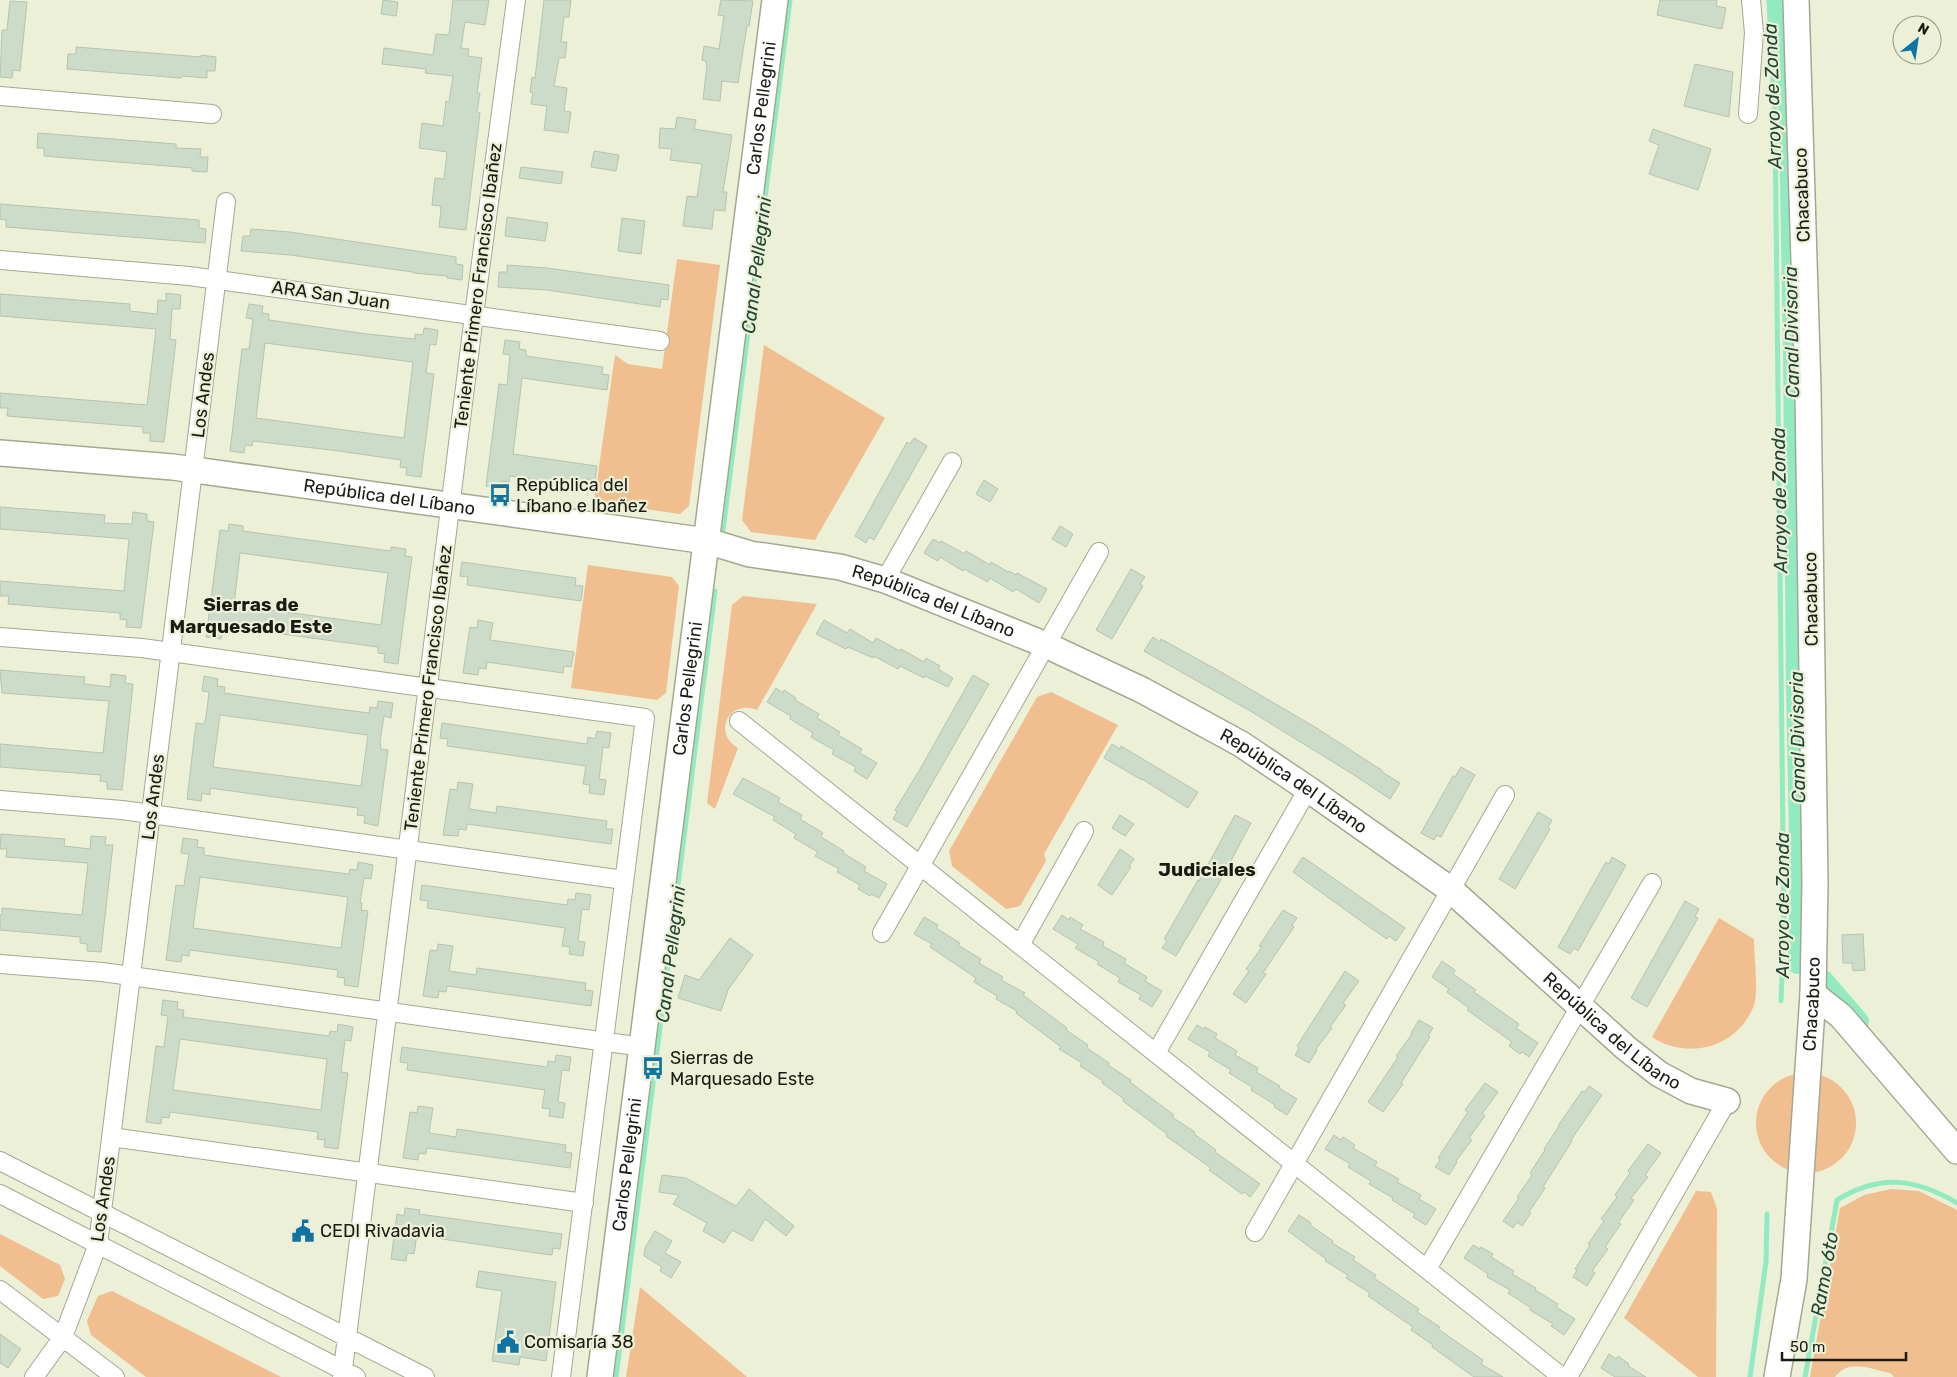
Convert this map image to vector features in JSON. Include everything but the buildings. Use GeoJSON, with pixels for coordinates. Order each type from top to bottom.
{"type":"FeatureCollection","features":[{"type":"Feature","properties":{"kind":"street","name":"Teniente Primero Francisco Ibañez"},"geometry":{"type":"LineString","coordinates":[[347,1375],[347,1338],[474,315],[516,0]]}},
{"type":"Feature","properties":{"kind":"street","name":"Carlos Pellegrini"},"geometry":{"type":"LineString","coordinates":[[600,1377],[775,0]]}},
{"type":"Feature","properties":{"kind":"street"},"geometry":{"type":"LineString","coordinates":[[1748,114],[1754,33],[1751,0]]}},
{"type":"Feature","properties":{"kind":"street","name":"Chacabuco"},"geometry":{"type":"LineString","coordinates":[[1778,1377],[1794,1279],[1812,994],[1815,883],[1808,390],[1796,0]]}},
{"type":"Feature","properties":{"kind":"street"},"geometry":{"type":"LineString","coordinates":[[0,96],[212,114]]}},
{"type":"Feature","properties":{"kind":"street","name":"Los Andes"},"geometry":{"type":"LineString","coordinates":[[34,1377],[63,1337],[98,1244],[226,202]]}},
{"type":"Feature","properties":{"kind":"street","name":"ARA San Juan"},"geometry":{"type":"LineString","coordinates":[[0,260],[217,279],[660,341]]}},
{"type":"Feature","properties":{"kind":"street","name":"República del Líbano"},"geometry":{"type":"LineString","coordinates":[[0,453],[193,470],[707,541],[750,554],[840,567],[885,580],[1046,645],[1142,690],[1241,744],[1451,890],[1626,1048],[1660,1074],[1691,1091],[1727,1101]]}},
{"type":"Feature","properties":{"kind":"street"},"geometry":{"type":"LineString","coordinates":[[885,580],[952,462]]}},
{"type":"Feature","properties":{"kind":"street"},"geometry":{"type":"LineString","coordinates":[[882,933],[1099,552]]}},
{"type":"Feature","properties":{"kind":"street"},"geometry":{"type":"LineString","coordinates":[[0,637],[142,648],[645,718],[562,1377]]}},
{"type":"Feature","properties":{"kind":"street"},"geometry":{"type":"LineString","coordinates":[[739,721],[1156,1054],[1295,1162],[1562,1377]]}},
{"type":"Feature","properties":{"kind":"street"},"geometry":{"type":"LineString","coordinates":[[1156,1054],[1308,789]]}},
{"type":"Feature","properties":{"kind":"street"},"geometry":{"type":"LineString","coordinates":[[1255,1232],[1505,795]]}},
{"type":"Feature","properties":{"kind":"street"},"geometry":{"type":"LineString","coordinates":[[0,800],[151,814],[624,880]]}},
{"type":"Feature","properties":{"kind":"street"},"geometry":{"type":"LineString","coordinates":[[1020,945],[1084,831]]}},
{"type":"Feature","properties":{"kind":"street"},"geometry":{"type":"LineString","coordinates":[[1427,1269],[1652,883]]}},
{"type":"Feature","properties":{"kind":"street"},"geometry":{"type":"LineString","coordinates":[[0,964],[131,976],[643,1047]]}},
{"type":"Feature","properties":{"kind":"street"},"geometry":{"type":"LineString","coordinates":[[1812,994],[1841,1016],[1957,1151]]}},
{"type":"Feature","properties":{"kind":"street"},"geometry":{"type":"LineString","coordinates":[[1568,1377],[1727,1101]]}},
{"type":"Feature","properties":{"kind":"street"},"geometry":{"type":"LineString","coordinates":[[111,1137],[584,1203]]}},
{"type":"Feature","properties":{"kind":"street"},"geometry":{"type":"LineString","coordinates":[[0,1161],[425,1377]]}},
{"type":"Feature","properties":{"kind":"street"},"geometry":{"type":"LineString","coordinates":[[0,1194],[347,1375]]}},
{"type":"Feature","properties":{"kind":"street"},"geometry":{"type":"LineString","coordinates":[[0,1290],[115,1377]]}},
{"type":"Feature","properties":{"kind":"shaded area"},"geometry":{"type":"Polygon","coordinates":[[[677,259],[720,265],[689,506],[680,514],[594,502],[615,355],[628,364],[662,369],[677,259]]]}},
{"type":"Feature","properties":{"kind":"shaded area"},"geometry":{"type":"Polygon","coordinates":[[[764,345],[885,418],[815,540],[751,532],[742,520],[764,345]]]}},
{"type":"Feature","properties":{"kind":"shaded area"},"geometry":{"type":"Polygon","coordinates":[[[588,565],[672,577],[679,586],[666,693],[657,700],[571,688],[588,565]]]}},
{"type":"Feature","properties":{"kind":"shaded area"},"geometry":{"type":"Polygon","coordinates":[[[743,596],[817,604],[757,710],[739,709],[727,719],[725,726],[726,734],[730,742],[738,748],[715,809],[707,803],[732,605],[743,596]]]}},
{"type":"Feature","properties":{"kind":"shaded area"},"geometry":{"type":"Polygon","coordinates":[[[1051,692],[1118,725],[1044,854],[1046,861],[1020,906],[1006,909],[952,866],[949,851],[1037,697],[1051,692]]]}},
{"type":"Feature","properties":{"kind":"shaded area"},"geometry":{"type":"Polygon","coordinates":[[[1719,918],[1754,939],[1755,1001],[1745,1022],[1736,1032],[1725,1039],[1714,1045],[1702,1048],[1676,1047],[1652,1037],[1719,918]]]}},
{"type":"Feature","properties":{"kind":"shaded area"},"geometry":{"type":"Polygon","coordinates":[[[1806,1073],[1825,1077],[1841,1088],[1852,1104],[1856,1123],[1852,1142],[1841,1158],[1825,1169],[1806,1173],[1787,1169],[1771,1158],[1760,1142],[1756,1123],[1760,1104],[1771,1088],[1787,1077],[1806,1073]]]}},
{"type":"Feature","properties":{"kind":"shaded area"},"geometry":{"type":"Polygon","coordinates":[[[1891,1189],[1919,1191],[1957,1210],[1957,1377],[1894,1377],[1890,1373],[1868,1367],[1853,1366],[1841,1371],[1835,1377],[1810,1377],[1840,1208],[1864,1195],[1891,1189]]]}},
{"type":"Feature","properties":{"kind":"shaded area"},"geometry":{"type":"Polygon","coordinates":[[[1696,1191],[1711,1192],[1717,1209],[1716,1377],[1698,1377],[1624,1318],[1696,1191]]]}},
{"type":"Feature","properties":{"kind":"shaded area"},"geometry":{"type":"Polygon","coordinates":[[[0,1234],[60,1265],[65,1279],[58,1296],[43,1299],[0,1266],[0,1234]]]}},
{"type":"Feature","properties":{"kind":"shaded area"},"geometry":{"type":"Polygon","coordinates":[[[640,1287],[747,1377],[626,1377],[640,1287]]]}},
{"type":"Feature","properties":{"kind":"shaded area"},"geometry":{"type":"Polygon","coordinates":[[[112,1291],[281,1377],[146,1377],[91,1335],[87,1321],[98,1296],[112,1291]]]}},
{"type":"Feature","properties":{"kind":"waterway","name":"Canal Pellegrini"},"geometry":{"type":"LineString","coordinates":[[723,530],[790,0]]}},
{"type":"Feature","properties":{"kind":"waterway","name":"Arroyo de Zonda"},"geometry":{"type":"LineString","coordinates":[[1769,0],[1775,123],[1784,931],[1781,1001]]}},
{"type":"Feature","properties":{"kind":"waterway","name":"Canal Divisoria"},"geometry":{"type":"LineString","coordinates":[[1780,0],[1788,127],[1792,348],[1799,882],[1797,965]]}},
{"type":"Feature","properties":{"kind":"waterway","name":"Canal Pellegrini"},"geometry":{"type":"LineString","coordinates":[[616,1377],[715,591]]}},
{"type":"Feature","properties":{"kind":"waterway","name":"Canal Divisoria"},"geometry":{"type":"LineString","coordinates":[[1824,979],[1860,1021]]}},
{"type":"Feature","properties":{"kind":"waterway","name":"Ramo 6to"},"geometry":{"type":"LineString","coordinates":[[1805,1377],[1837,1200],[1868,1186],[1897,1182],[1927,1188],[1957,1203]]}},
{"type":"Feature","properties":{"kind":"waterway","name":"Arroyo de Zonda"},"geometry":{"type":"LineString","coordinates":[[1750,1377],[1766,1262],[1767,1214]]}},
{"type":"Feature","properties":{"kind":"place","name":"República del Líbano e Ibañez"},"geometry":{"type":"Point","coordinates":[500,495]}},
{"type":"Feature","properties":{"kind":"place","name":"Sierras de Marquesado Este"},"geometry":{"type":"Point","coordinates":[653,1068]}},
{"type":"Feature","properties":{"kind":"place","name":"CEDI Rivadavia"},"geometry":{"type":"Point","coordinates":[303,1231]}},
{"type":"Feature","properties":{"kind":"place","name":"Comisaría 38"},"geometry":{"type":"Point","coordinates":[508,1342]}},
{"type":"Feature","properties":{"kind":"district","name":"Sierras de Marquesado Este"},"geometry":{"type":"Point","coordinates":[251,615]}},
{"type":"Feature","properties":{"kind":"district","name":"Judiciales"},"geometry":{"type":"Point","coordinates":[1207,869]}}]}
